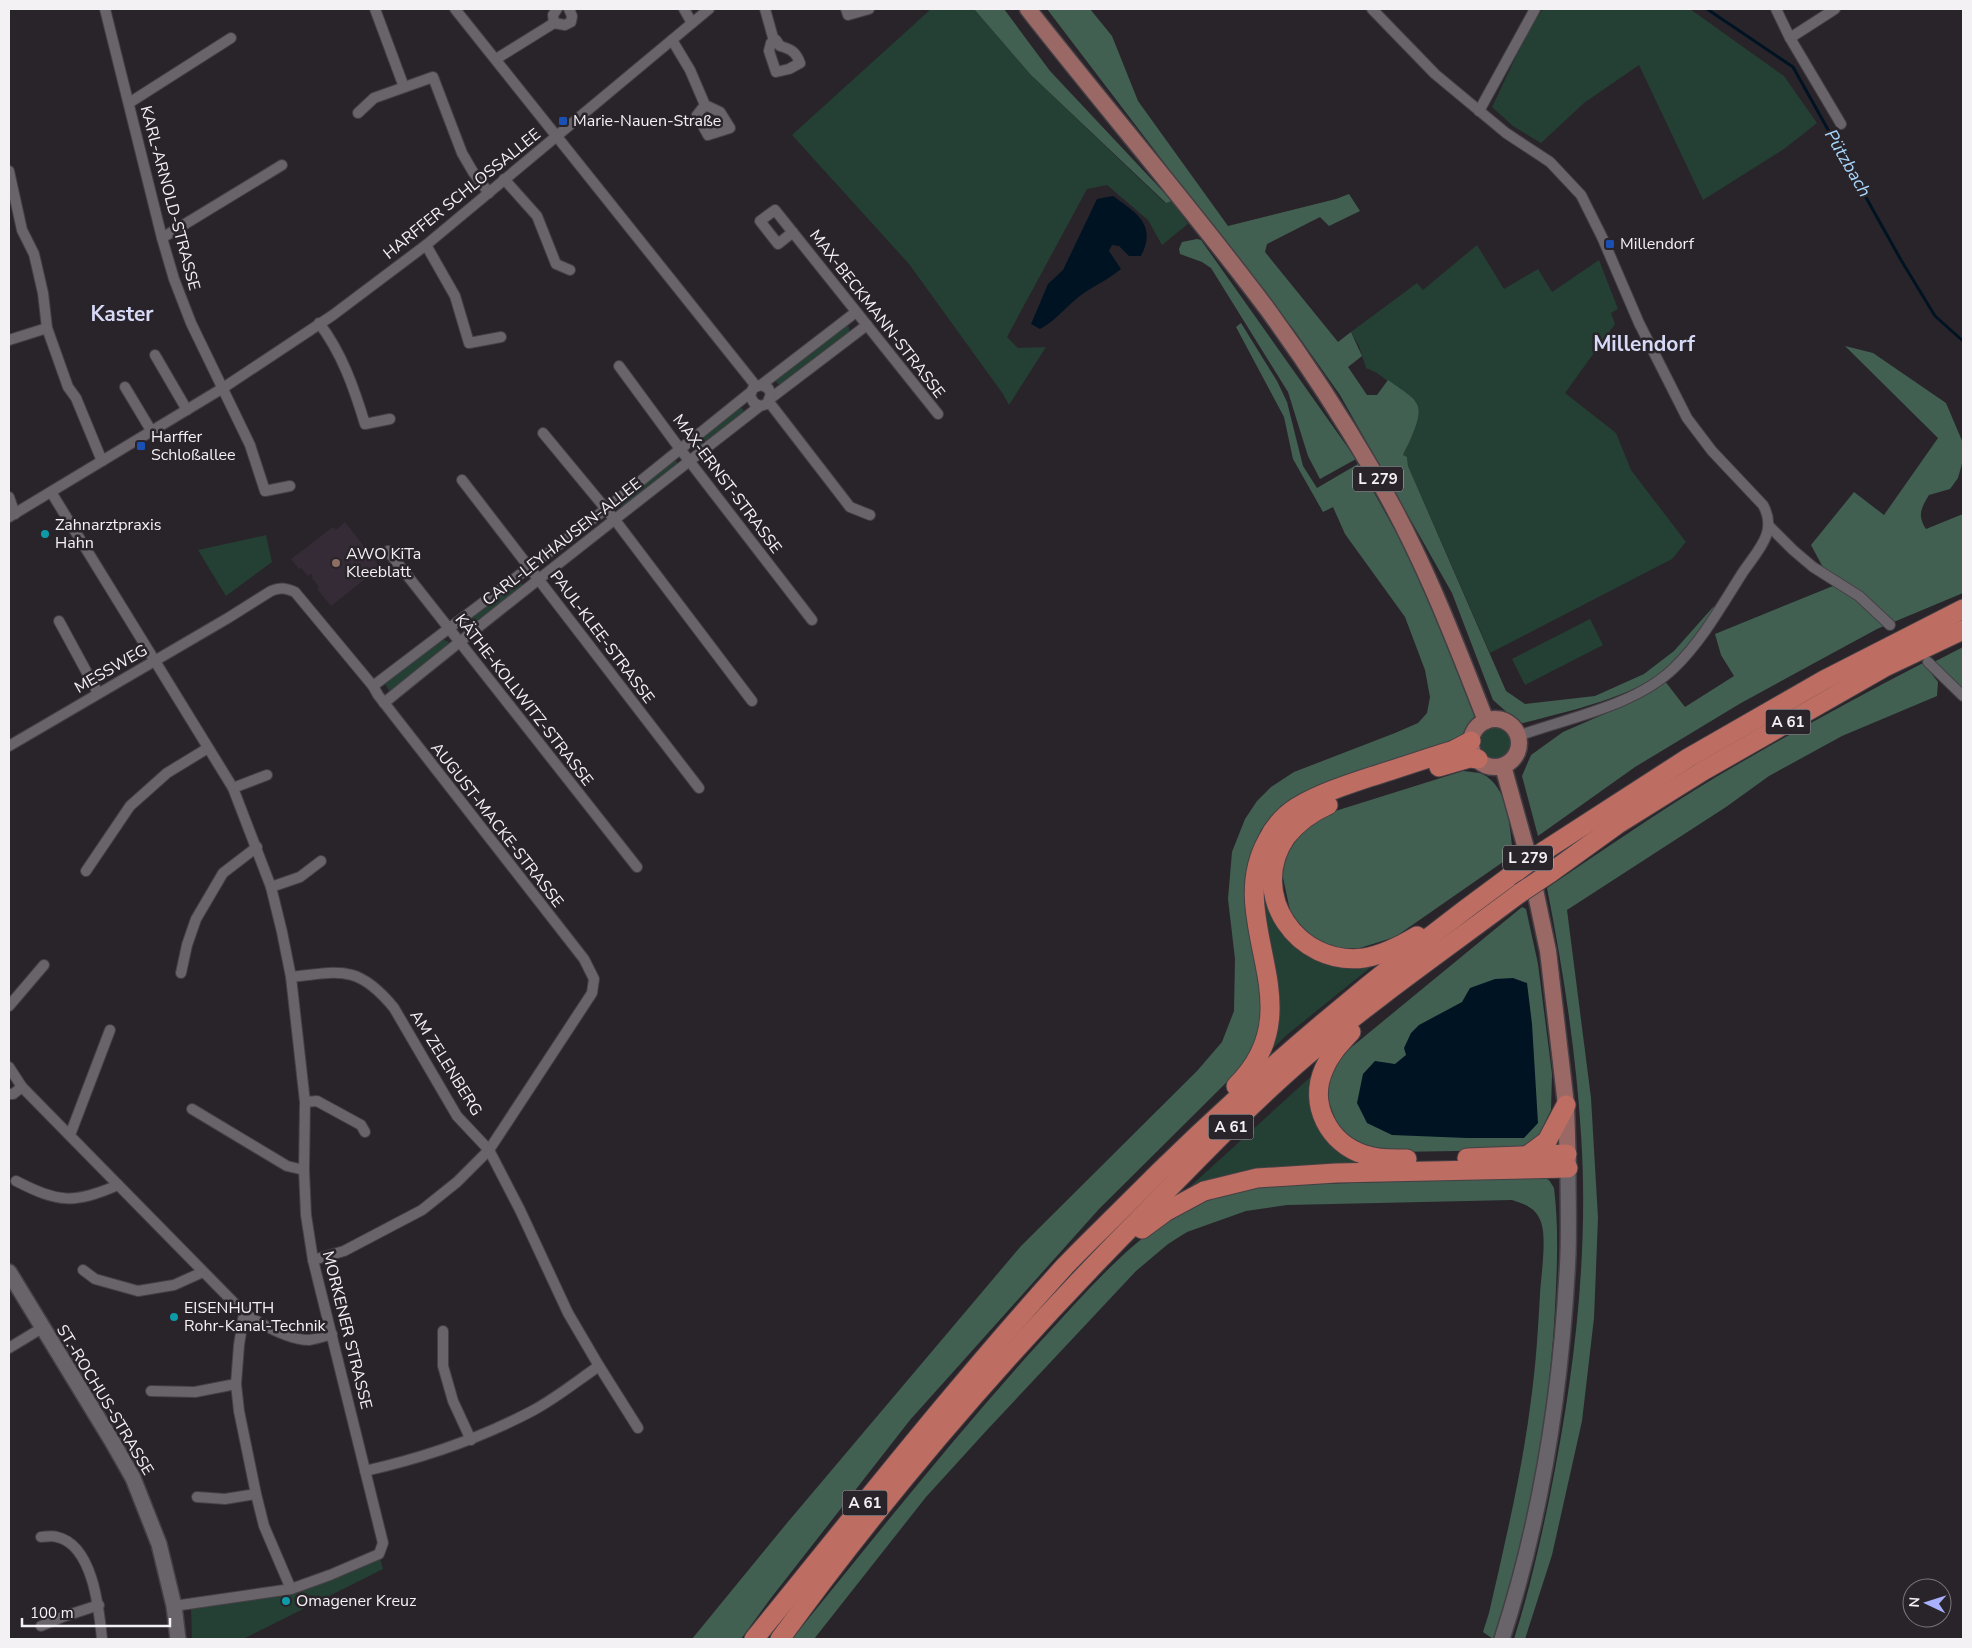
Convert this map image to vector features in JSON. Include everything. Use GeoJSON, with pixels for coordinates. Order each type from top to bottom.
{"type":"FeatureCollection","features":[{"type":"Feature","properties":{"kind":"highway","name":"A 61"},"geometry":{"type":"LineString","coordinates":[[754,1639],[977,1366],[1067,1264],[1189,1142],[1292,1048],[1458,914],[1544,851],[1688,758],[1815,684],[1963,609]]}},
{"type":"Feature","properties":{"kind":"highway","name":"A 61"},"geometry":{"type":"LineString","coordinates":[[780,1639],[886,1500],[989,1378],[1085,1274],[1204,1153],[1304,1057],[1387,992],[1520,893],[1618,824],[1703,771],[1885,667],[1963,630]]}},
{"type":"Feature","properties":{"kind":"highway"},"geometry":{"type":"LineString","coordinates":[[1189,1142],[1210,1112],[1245,1077],[1261,1052],[1266,1039],[1271,997],[1256,910],[1255,880],[1263,847],[1277,825],[1296,808],[1332,790],[1454,750],[1471,741]]}},
{"type":"Feature","properties":{"kind":"highway"},"geometry":{"type":"LineString","coordinates":[[1458,914],[1381,954],[1365,958],[1336,957],[1311,948],[1300,940],[1286,924],[1275,898],[1274,872],[1278,853],[1286,837],[1305,818],[1316,811],[1339,800],[1440,767],[1470,758],[1478,759]]}},
{"type":"Feature","properties":{"kind":"highway"},"geometry":{"type":"LineString","coordinates":[[1387,992],[1340,1044],[1323,1070],[1318,1094],[1319,1106],[1323,1118],[1336,1138],[1354,1151],[1388,1160],[1528,1155],[1568,1161]]}},
{"type":"Feature","properties":{"kind":"highway"},"geometry":{"type":"LineString","coordinates":[[1528,1155],[1547,1141],[1566,1104]]}},
{"type":"Feature","properties":{"kind":"highway"},"geometry":{"type":"LineString","coordinates":[[1085,1274],[1105,1264],[1138,1232],[1171,1208],[1204,1191],[1239,1181],[1274,1176],[1568,1161]]}},
{"type":"Feature","properties":{"kind":"main road","name":"L 279"},"geometry":{"type":"LineString","coordinates":[[1028,9],[1200,222],[1269,312],[1323,389],[1374,473],[1410,541],[1447,621],[1486,721]]}},
{"type":"Feature","properties":{"kind":"main road"},"geometry":{"type":"LineString","coordinates":[[1502,720],[1514,729],[1518,736],[1518,751],[1503,766],[1489,766],[1474,754],[1471,741],[1476,729],[1486,721],[1502,720]]}},
{"type":"Feature","properties":{"kind":"main road","name":"L 279"},"geometry":{"type":"LineString","coordinates":[[1502,1639],[1528,1545],[1546,1454],[1564,1323],[1568,1253],[1566,1104],[1548,951],[1527,852],[1503,766]]}},
{"type":"Feature","properties":{"kind":"main road","name":"ST.-ROCHUS-STRASSE"},"geometry":{"type":"LineString","coordinates":[[9,1272],[133,1478],[159,1544],[174,1606],[178,1639]]}},
{"type":"Feature","properties":{"kind":"street","name":"KARL-ARNOLD-STRASSE"},"geometry":{"type":"LineString","coordinates":[[105,9],[162,238],[174,279],[191,323],[250,445],[265,492],[290,486]]}},
{"type":"Feature","properties":{"kind":"street"},"geometry":{"type":"LineString","coordinates":[[375,9],[404,87]]}},
{"type":"Feature","properties":{"kind":"street"},"geometry":{"type":"LineString","coordinates":[[455,9],[756,388]]}},
{"type":"Feature","properties":{"kind":"street"},"geometry":{"type":"LineString","coordinates":[[554,23],[553,15],[557,9]]}},
{"type":"Feature","properties":{"kind":"street"},"geometry":{"type":"LineString","coordinates":[[496,59],[554,23],[566,25],[571,22],[572,16],[569,9]]}},
{"type":"Feature","properties":{"kind":"street"},"geometry":{"type":"LineString","coordinates":[[684,9],[692,23]]}},
{"type":"Feature","properties":{"kind":"street","name":"HARFFER SCHLOSSALLEE"},"geometry":{"type":"LineString","coordinates":[[12,516],[223,388],[319,323],[426,245],[709,9]]}},
{"type":"Feature","properties":{"kind":"street"},"geometry":{"type":"LineString","coordinates":[[765,9],[774,41]]}},
{"type":"Feature","properties":{"kind":"street"},"geometry":{"type":"LineString","coordinates":[[846,9],[848,15],[861,13],[869,9]]}},
{"type":"Feature","properties":{"kind":"street"},"geometry":{"type":"LineString","coordinates":[[1372,9],[1435,74],[1479,111],[1550,162],[1581,195],[1602,236],[1639,323],[1687,418],[1712,451],[1763,505],[1769,515],[1770,526],[1761,546],[1693,648],[1674,669],[1648,687],[1621,700],[1518,736]]}},
{"type":"Feature","properties":{"kind":"street"},"geometry":{"type":"LineString","coordinates":[[1479,111],[1535,9]]}},
{"type":"Feature","properties":{"kind":"street"},"geometry":{"type":"LineString","coordinates":[[1776,9],[1790,38],[1841,124]]}},
{"type":"Feature","properties":{"kind":"street"},"geometry":{"type":"LineString","coordinates":[[1790,38],[1835,9]]}},
{"type":"Feature","properties":{"kind":"street"},"geometry":{"type":"LineString","coordinates":[[129,103],[231,38]]}},
{"type":"Feature","properties":{"kind":"street"},"geometry":{"type":"LineString","coordinates":[[672,40],[690,70],[705,105]]}},
{"type":"Feature","properties":{"kind":"street"},"geometry":{"type":"LineString","coordinates":[[358,113],[374,98],[433,76],[462,153],[473,172],[489,193]]}},
{"type":"Feature","properties":{"kind":"street"},"geometry":{"type":"LineString","coordinates":[[162,238],[282,164]]}},
{"type":"Feature","properties":{"kind":"street"},"geometry":{"type":"LineString","coordinates":[[9,171],[11,193],[22,230],[34,254],[43,293],[47,328],[68,387],[76,398],[102,461]]}},
{"type":"Feature","properties":{"kind":"street"},"geometry":{"type":"LineString","coordinates":[[504,179],[537,216],[556,264],[570,270]]}},
{"type":"Feature","properties":{"kind":"street","name":"MAX-BECKMANN-STRASSE"},"geometry":{"type":"LineString","coordinates":[[793,232],[938,414]]}},
{"type":"Feature","properties":{"kind":"street"},"geometry":{"type":"LineString","coordinates":[[426,245],[455,296],[469,343],[501,337]]}},
{"type":"Feature","properties":{"kind":"street","name":"CARL-LEYHAUSEN-ALLEE"},"geometry":{"type":"LineString","coordinates":[[373,686],[606,508],[756,388],[856,312]]}},
{"type":"Feature","properties":{"kind":"street"},"geometry":{"type":"LineString","coordinates":[[319,323],[333,341],[354,386],[365,424],[390,419]]}},
{"type":"Feature","properties":{"kind":"street","name":"CARL-LEYHAUSEN-ALLEE"},"geometry":{"type":"LineString","coordinates":[[384,704],[460,641],[689,461],[867,325]]}},
{"type":"Feature","properties":{"kind":"street"},"geometry":{"type":"LineString","coordinates":[[9,340],[47,328]]}},
{"type":"Feature","properties":{"kind":"street"},"geometry":{"type":"LineString","coordinates":[[154,356],[187,410]]}},
{"type":"Feature","properties":{"kind":"street","name":"MAX-ERNST-STRASSE"},"geometry":{"type":"LineString","coordinates":[[620,366],[689,461],[812,620]]}},
{"type":"Feature","properties":{"kind":"street"},"geometry":{"type":"LineString","coordinates":[[125,387],[152,432]]}},
{"type":"Feature","properties":{"kind":"street"},"geometry":{"type":"LineString","coordinates":[[756,388],[768,388],[767,402],[850,507],[870,516]]}},
{"type":"Feature","properties":{"kind":"street"},"geometry":{"type":"LineString","coordinates":[[756,388],[752,400],[767,402]]}},
{"type":"Feature","properties":{"kind":"street"},"geometry":{"type":"LineString","coordinates":[[543,432],[616,520],[752,701]]}},
{"type":"Feature","properties":{"kind":"street","name":"PAUL-KLEE-STRASSE"},"geometry":{"type":"LineString","coordinates":[[462,480],[699,788]]}},
{"type":"Feature","properties":{"kind":"street","name":"MORKENER STRASSE"},"geometry":{"type":"LineString","coordinates":[[51,492],[153,661],[233,788],[271,887],[282,932],[291,978],[306,1102],[304,1170],[306,1215],[313,1260],[383,1543],[380,1554],[291,1589]]}},
{"type":"Feature","properties":{"kind":"street"},"geometry":{"type":"LineString","coordinates":[[9,497],[12,516]]}},
{"type":"Feature","properties":{"kind":"street"},"geometry":{"type":"LineString","coordinates":[[1770,526],[1793,550],[1814,567],[1859,596],[1890,625]]}},
{"type":"Feature","properties":{"kind":"street","name":"KÄTHE-KOLLWITZ-STRASSE"},"geometry":{"type":"LineString","coordinates":[[388,550],[637,867]]}},
{"type":"Feature","properties":{"kind":"street","name":"AUGUST-MACKE-STRASSE"},"geometry":{"type":"LineString","coordinates":[[228,618],[271,590],[287,588],[295,592],[373,686],[384,704],[584,959],[594,979],[592,993],[489,1150],[457,1182],[422,1210],[344,1251],[313,1260]]}},
{"type":"Feature","properties":{"kind":"street","name":"MESSWEG"},"geometry":{"type":"LineString","coordinates":[[9,746],[228,618]]}},
{"type":"Feature","properties":{"kind":"street"},"geometry":{"type":"LineString","coordinates":[[59,621],[98,693]]}},
{"type":"Feature","properties":{"kind":"street"},"geometry":{"type":"LineString","coordinates":[[1928,662],[1963,696]]}},
{"type":"Feature","properties":{"kind":"street"},"geometry":{"type":"LineString","coordinates":[[86,871],[130,806],[167,773],[208,748]]}},
{"type":"Feature","properties":{"kind":"street"},"geometry":{"type":"LineString","coordinates":[[233,788],[267,775]]}},
{"type":"Feature","properties":{"kind":"street"},"geometry":{"type":"LineString","coordinates":[[181,973],[187,945],[196,919],[223,873],[257,847]]}},
{"type":"Feature","properties":{"kind":"street"},"geometry":{"type":"LineString","coordinates":[[271,887],[300,877],[321,861]]}},
{"type":"Feature","properties":{"kind":"street"},"geometry":{"type":"LineString","coordinates":[[9,1006],[44,965]]}},
{"type":"Feature","properties":{"kind":"street","name":"AM ZELENBERG"},"geometry":{"type":"LineString","coordinates":[[291,978],[339,972],[370,982],[382,992],[394,1008],[457,1116],[489,1150],[520,1210],[568,1313],[638,1428]]}},
{"type":"Feature","properties":{"kind":"street"},"geometry":{"type":"LineString","coordinates":[[70,1135],[110,1030]]}},
{"type":"Feature","properties":{"kind":"street"},"geometry":{"type":"LineString","coordinates":[[9,1067],[22,1087],[244,1313],[260,1323],[297,1339],[310,1340],[332,1334]]}},
{"type":"Feature","properties":{"kind":"street"},"geometry":{"type":"LineString","coordinates":[[9,1094],[13,1094],[22,1087]]}},
{"type":"Feature","properties":{"kind":"street"},"geometry":{"type":"LineString","coordinates":[[306,1102],[317,1101],[361,1125],[365,1132]]}},
{"type":"Feature","properties":{"kind":"street"},"geometry":{"type":"LineString","coordinates":[[192,1109],[287,1166],[304,1170]]}},
{"type":"Feature","properties":{"kind":"street"},"geometry":{"type":"LineString","coordinates":[[16,1182],[43,1195],[70,1200],[94,1195],[118,1185]]}},
{"type":"Feature","properties":{"kind":"street"},"geometry":{"type":"LineString","coordinates":[[83,1270],[95,1279],[138,1291],[174,1285],[203,1272]]}},
{"type":"Feature","properties":{"kind":"street"},"geometry":{"type":"LineString","coordinates":[[174,1606],[291,1589],[264,1526],[239,1411],[236,1384],[244,1313]]}},
{"type":"Feature","properties":{"kind":"street"},"geometry":{"type":"LineString","coordinates":[[9,1348],[42,1328]]}},
{"type":"Feature","properties":{"kind":"street"},"geometry":{"type":"LineString","coordinates":[[443,1331],[443,1366],[453,1401],[472,1440]]}},
{"type":"Feature","properties":{"kind":"street"},"geometry":{"type":"LineString","coordinates":[[365,1471],[401,1463],[472,1440],[533,1411],[599,1366]]}},
{"type":"Feature","properties":{"kind":"street"},"geometry":{"type":"LineString","coordinates":[[150,1391],[195,1392],[236,1384]]}},
{"type":"Feature","properties":{"kind":"street"},"geometry":{"type":"LineString","coordinates":[[197,1497],[225,1499],[256,1494]]}},
{"type":"Feature","properties":{"kind":"street"},"geometry":{"type":"LineString","coordinates":[[41,1536],[56,1536],[71,1544],[89,1570],[98,1605],[102,1639]]}},
{"type":"Feature","properties":{"kind":"street"},"geometry":{"type":"LineString","coordinates":[[41,1626],[98,1605]]}},
{"type":"Feature","properties":{"kind":"shaded area","name":"AWO KiTa Kleeblatt"},"geometry":{"type":"Polygon","coordinates":[[[345,522],[380,567],[331,606],[317,589],[319,587],[312,578],[313,576],[311,574],[308,576],[291,559],[333,527],[336,530],[345,522]]]}},
{"type":"Feature","properties":{"kind":"green space"},"geometry":{"type":"Polygon","coordinates":[[[931,9],[974,9],[1031,75],[1165,203],[1172,201],[1188,224],[1162,245],[1148,220],[1107,185],[1087,189],[1007,337],[1018,348],[1046,347],[1009,405],[909,264],[792,135],[931,9]]]}},
{"type":"Feature","properties":{"kind":"green space"},"geometry":{"type":"Polygon","coordinates":[[[974,9],[1004,9],[1050,71],[1172,201],[1166,203],[1031,75],[974,9]]]}},
{"type":"Feature","properties":{"kind":"green space"},"geometry":{"type":"Polygon","coordinates":[[[1047,9],[1090,9],[1112,36],[1138,101],[1228,226],[1336,199],[1349,194],[1360,211],[1329,226],[1320,217],[1267,244],[1265,252],[1338,342],[1351,332],[1362,356],[1348,367],[1367,395],[1377,395],[1388,380],[1416,403],[1418,416],[1416,426],[1403,455],[1407,457],[1408,466],[1506,691],[1525,704],[1595,696],[1644,674],[1674,651],[1714,606],[1712,613],[1668,667],[1654,678],[1619,695],[1523,723],[1518,722],[1493,700],[1452,593],[1340,395],[1294,330],[1047,9]]]}},
{"type":"Feature","properties":{"kind":"green space"},"geometry":{"type":"Polygon","coordinates":[[[1543,9],[1690,9],[1784,76],[1817,123],[1784,149],[1703,200],[1639,65],[1584,103],[1541,143],[1513,126],[1492,107],[1530,27],[1543,9]]]}},
{"type":"Feature","properties":{"kind":"green space"},"geometry":{"type":"Polygon","coordinates":[[[1201,240],[1356,459],[1320,479],[1308,456],[1288,392],[1211,268],[1202,262],[1180,254],[1179,249],[1182,242],[1201,240]]]}},
{"type":"Feature","properties":{"kind":"green space"},"geometry":{"type":"Polygon","coordinates":[[[1477,245],[1504,289],[1538,269],[1552,292],[1599,260],[1618,309],[1611,313],[1615,324],[1565,393],[1616,433],[1631,470],[1686,542],[1672,559],[1490,653],[1408,466],[1407,457],[1402,456],[1410,440],[1416,402],[1377,373],[1366,368],[1359,346],[1351,332],[1417,283],[1423,290],[1477,245]]]}},
{"type":"Feature","properties":{"kind":"green space"},"geometry":{"type":"Polygon","coordinates":[[[844,323],[849,327],[849,332],[782,384],[778,384],[775,380],[844,323]]]}},
{"type":"Feature","properties":{"kind":"green space"},"geometry":{"type":"Polygon","coordinates":[[[1241,323],[1277,381],[1287,402],[1303,466],[1317,488],[1358,464],[1425,584],[1475,712],[1472,725],[1464,736],[1378,766],[1286,803],[1261,830],[1247,868],[1245,897],[1263,1004],[1260,1028],[1244,1065],[1099,1209],[910,1420],[741,1639],[692,1639],[787,1523],[1021,1246],[1197,1071],[1222,1042],[1234,1011],[1235,959],[1228,899],[1232,852],[1245,819],[1257,801],[1271,787],[1294,772],[1418,723],[1427,713],[1430,697],[1425,670],[1405,617],[1345,534],[1333,507],[1323,512],[1293,459],[1284,417],[1236,327],[1241,323]]]}},
{"type":"Feature","properties":{"kind":"green space"},"geometry":{"type":"Polygon","coordinates":[[[1845,346],[1873,353],[1946,403],[1963,443],[1963,460],[1958,478],[1950,489],[1929,495],[1922,508],[1921,516],[1926,529],[1963,514],[1963,593],[1877,629],[1741,703],[1635,767],[1538,836],[1522,776],[1531,755],[1563,732],[1634,701],[1664,680],[1685,707],[1734,676],[1721,655],[1715,634],[1833,586],[1811,545],[1854,492],[1884,515],[1938,438],[1845,346]]]}},
{"type":"Feature","properties":{"kind":"green space"},"geometry":{"type":"Polygon","coordinates":[[[738,407],[743,409],[744,415],[703,447],[697,445],[696,442],[738,407]]]}},
{"type":"Feature","properties":{"kind":"green space"},"geometry":{"type":"Polygon","coordinates":[[[675,459],[678,464],[676,467],[622,507],[618,502],[675,459]]]}},
{"type":"Feature","properties":{"kind":"green space"},"geometry":{"type":"Polygon","coordinates":[[[266,535],[272,562],[226,596],[198,550],[266,535]]]}},
{"type":"Feature","properties":{"kind":"green space"},"geometry":{"type":"Polygon","coordinates":[[[518,580],[521,581],[523,588],[472,627],[467,621],[469,618],[518,580]]]}},
{"type":"Feature","properties":{"kind":"green space"},"geometry":{"type":"Polygon","coordinates":[[[1590,619],[1603,645],[1525,685],[1512,659],[1590,619]]]}},
{"type":"Feature","properties":{"kind":"green space"},"geometry":{"type":"Polygon","coordinates":[[[442,639],[449,642],[447,648],[390,692],[385,684],[442,639]]]}},
{"type":"Feature","properties":{"kind":"green space"},"geometry":{"type":"Polygon","coordinates":[[[1963,647],[1963,689],[1934,662],[1963,647]]]}},
{"type":"Feature","properties":{"kind":"green space"},"geometry":{"type":"Polygon","coordinates":[[[1923,663],[1938,682],[1937,696],[1842,736],[1769,776],[1726,807],[1567,910],[1591,1098],[1598,1218],[1594,1318],[1582,1421],[1552,1555],[1525,1639],[1514,1639],[1538,1549],[1559,1451],[1578,1316],[1583,1225],[1581,1134],[1576,1072],[1568,1011],[1547,888],[1652,817],[1716,777],[1819,718],[1923,663]]]}},
{"type":"Feature","properties":{"kind":"green space"},"geometry":{"type":"Polygon","coordinates":[[[1495,721],[1510,727],[1516,742],[1510,757],[1495,763],[1480,757],[1474,742],[1480,727],[1495,721]]]}},
{"type":"Feature","properties":{"kind":"green space"},"geometry":{"type":"Polygon","coordinates":[[[1463,771],[1482,774],[1498,788],[1503,798],[1509,822],[1513,855],[1395,937],[1360,948],[1341,948],[1317,942],[1291,915],[1282,873],[1288,851],[1305,828],[1329,813],[1463,771]]]}},
{"type":"Feature","properties":{"kind":"green space"},"geometry":{"type":"Polygon","coordinates":[[[1273,856],[1285,934],[1376,963],[1288,1034],[1268,1053],[1260,894],[1273,856]]]}},
{"type":"Feature","properties":{"kind":"green space"},"geometry":{"type":"Polygon","coordinates":[[[1522,907],[1526,909],[1538,964],[1552,1074],[1551,1110],[1535,1143],[1522,1150],[1392,1152],[1359,1145],[1339,1129],[1327,1097],[1327,1080],[1336,1063],[1348,1050],[1522,907]]]}},
{"type":"Feature","properties":{"kind":"green space"},"geometry":{"type":"Polygon","coordinates":[[[1318,1070],[1315,1104],[1405,1164],[1183,1193],[1318,1070]]]}},
{"type":"Feature","properties":{"kind":"green space"},"geometry":{"type":"Polygon","coordinates":[[[1542,1177],[1549,1180],[1554,1188],[1557,1234],[1555,1309],[1548,1393],[1535,1476],[1526,1518],[1517,1558],[1493,1639],[1483,1632],[1507,1534],[1527,1427],[1536,1360],[1544,1247],[1543,1229],[1539,1217],[1530,1207],[1512,1200],[1287,1205],[1246,1211],[1187,1232],[1168,1244],[1136,1271],[987,1430],[926,1497],[814,1639],[792,1639],[944,1452],[1039,1343],[1116,1262],[1167,1220],[1199,1204],[1255,1186],[1542,1177]]]}},
{"type":"Feature","properties":{"kind":"green space"},"geometry":{"type":"Polygon","coordinates":[[[380,1559],[383,1569],[243,1639],[192,1639],[191,1608],[282,1596],[380,1559]]]}},
{"type":"Feature","properties":{"kind":"water"},"geometry":{"type":"Polygon","coordinates":[[[1113,196],[1137,214],[1146,228],[1147,236],[1141,256],[1129,256],[1119,246],[1112,245],[1109,251],[1121,269],[1078,297],[1057,317],[1040,329],[1031,324],[1048,284],[1063,270],[1097,199],[1113,196]]]}},
{"type":"Feature","properties":{"kind":"water"},"geometry":{"type":"Polygon","coordinates":[[[1513,978],[1527,983],[1532,1024],[1538,1123],[1524,1138],[1392,1135],[1367,1123],[1357,1103],[1363,1074],[1375,1061],[1395,1064],[1406,1055],[1404,1048],[1411,1033],[1419,1025],[1462,1002],[1470,988],[1495,979],[1513,978]]]}},
{"type":"Feature","properties":{"kind":"waterway","name":"Pützbach"},"geometry":{"type":"LineString","coordinates":[[1707,9],[1793,67],[1901,260],[1935,316],[1963,341]]}},
{"type":"Feature","properties":{"kind":"place","name":"Marie-Nauen-Straße"},"geometry":{"type":"Point","coordinates":[563,121]}},
{"type":"Feature","properties":{"kind":"place","name":"Millendorf"},"geometry":{"type":"Point","coordinates":[1610,244]}},
{"type":"Feature","properties":{"kind":"place","name":"Harffer Schloßallee"},"geometry":{"type":"Point","coordinates":[141,446]}},
{"type":"Feature","properties":{"kind":"place","name":"Zahnarztpraxis Hahn"},"geometry":{"type":"Point","coordinates":[45,534]}},
{"type":"Feature","properties":{"kind":"place","name":"AWO KiTa Kleeblatt"},"geometry":{"type":"Point","coordinates":[336,563]}},
{"type":"Feature","properties":{"kind":"place","name":"EISENHUTH Rohr-Kanal-Technik"},"geometry":{"type":"Point","coordinates":[174,1317]}},
{"type":"Feature","properties":{"kind":"place","name":"Omagener Kreuz"},"geometry":{"type":"Point","coordinates":[286,1601]}},
{"type":"Feature","properties":{"kind":"district","name":"Kaster"},"geometry":{"type":"Point","coordinates":[122,314]}},
{"type":"Feature","properties":{"kind":"district","name":"Millendorf"},"geometry":{"type":"Point","coordinates":[1644,344]}}]}
